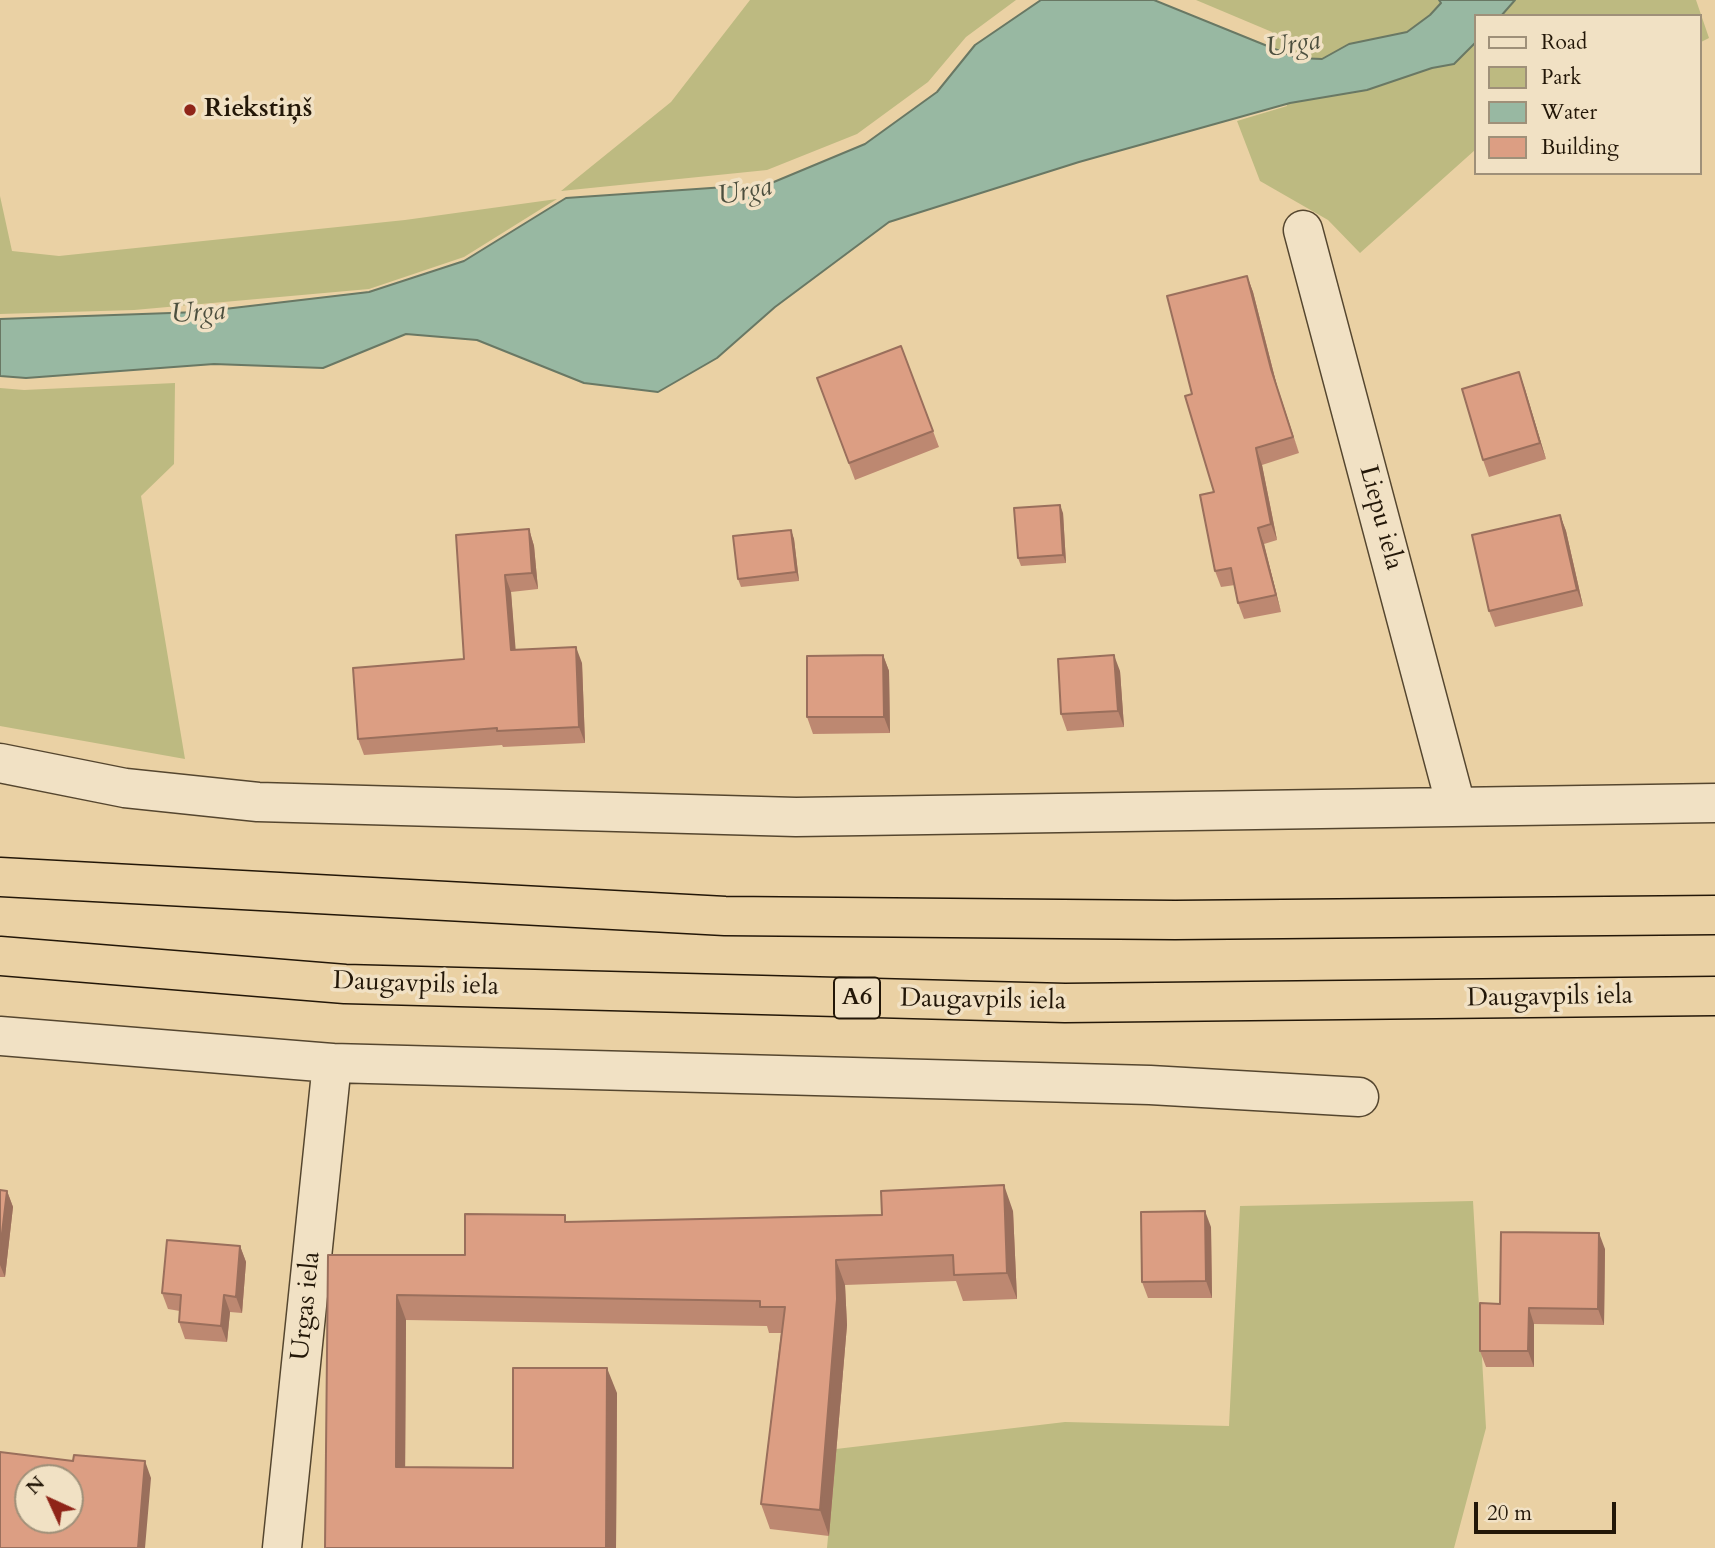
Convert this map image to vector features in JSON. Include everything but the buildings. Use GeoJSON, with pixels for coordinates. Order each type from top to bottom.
{"type":"FeatureCollection","features":[{"type":"Feature","properties":{"kind":"highway"},"geometry":{"type":"LineString","coordinates":[[0,877],[725,916],[1175,920],[1715,915]]}},
{"type":"Feature","properties":{"kind":"highway","name":"Daugavpils iela"},"geometry":{"type":"LineString","coordinates":[[0,956],[345,984],[1065,1003],[1715,996]]}},
{"type":"Feature","properties":{"kind":"street","name":"Liepu iela"},"geometry":{"type":"LineString","coordinates":[[1303,230],[1456,806]]}},
{"type":"Feature","properties":{"kind":"street"},"geometry":{"type":"LineString","coordinates":[[0,763],[125,788],[258,802],[796,817],[1715,803]]}},
{"type":"Feature","properties":{"kind":"street"},"geometry":{"type":"LineString","coordinates":[[0,1035],[332,1063],[1150,1085],[1359,1097]]}},
{"type":"Feature","properties":{"kind":"street","name":"Urgas iela"},"geometry":{"type":"LineString","coordinates":[[282,1548],[332,1063]]}},
{"type":"Feature","properties":{"kind":"green space"},"geometry":{"type":"Polygon","coordinates":[[[750,0],[1016,0],[966,37],[928,82],[857,134],[767,170],[561,191],[671,102],[750,0]]]}},
{"type":"Feature","properties":{"kind":"green space"},"geometry":{"type":"Polygon","coordinates":[[[1196,0],[1696,0],[1701,14],[1474,14],[1474,151],[1360,253],[1328,220],[1260,181],[1237,121],[1287,106],[1272,32],[1196,0]]]}},
{"type":"Feature","properties":{"kind":"green space"},"geometry":{"type":"Polygon","coordinates":[[[1701,15],[1709,38],[1701,42],[1701,15]]]}},
{"type":"Feature","properties":{"kind":"green space"},"geometry":{"type":"Polygon","coordinates":[[[0,196],[12,251],[59,256],[405,220],[557,199],[464,257],[369,289],[134,310],[0,314],[0,196]]]}},
{"type":"Feature","properties":{"kind":"green space"},"geometry":{"type":"Polygon","coordinates":[[[175,383],[174,464],[141,496],[185,759],[0,726],[0,388],[24,390],[175,383]]]}},
{"type":"Feature","properties":{"kind":"green space"},"geometry":{"type":"Polygon","coordinates":[[[1473,1201],[1486,1428],[1454,1548],[827,1548],[836,1449],[1065,1422],[1229,1426],[1240,1206],[1473,1201]]]}},
{"type":"Feature","properties":{"kind":"water","name":"Urga"},"geometry":{"type":"Polygon","coordinates":[[[1041,0],[1154,0],[1297,58],[1322,59],[1349,44],[1407,32],[1430,15],[1441,3],[1439,0],[1515,0],[1503,14],[1474,14],[1474,44],[1454,64],[1432,68],[1367,90],[1290,103],[1079,162],[889,222],[775,307],[717,358],[658,392],[584,383],[477,340],[406,334],[323,368],[214,364],[26,378],[0,376],[0,319],[199,312],[369,292],[464,261],[566,198],[769,184],[865,144],[937,92],[975,45],[1041,0]]]}},
{"type":"Feature","properties":{"kind":"place","name":"Riekstiņš"},"geometry":{"type":"Point","coordinates":[190,110]}}]}
